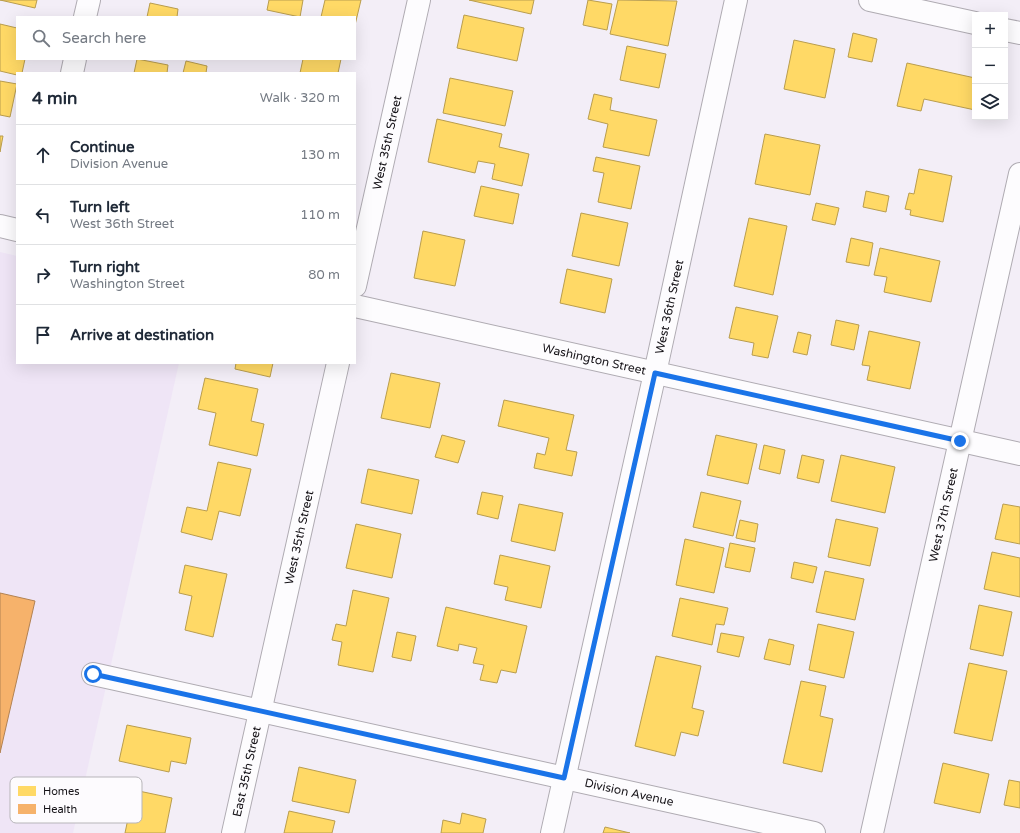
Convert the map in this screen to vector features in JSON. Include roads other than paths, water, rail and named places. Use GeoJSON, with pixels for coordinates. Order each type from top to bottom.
{"type":"FeatureCollection","features":[{"type":"Feature","properties":{"kind":"street"},"geometry":{"type":"LineString","coordinates":[[85,16],[89,0]]}},
{"type":"Feature","properties":{"kind":"street","name":"West 35th Street"},"geometry":{"type":"LineString","coordinates":[[356,282],[419,0]]}},
{"type":"Feature","properties":{"kind":"street","name":"West 36th Street"},"geometry":{"type":"LineString","coordinates":[[552,833],[655,373],[736,0]]}},
{"type":"Feature","properties":{"kind":"street"},"geometry":{"type":"LineString","coordinates":[[870,0],[972,22]]}},
{"type":"Feature","properties":{"kind":"street"},"geometry":{"type":"LineString","coordinates":[[1008,31],[1020,33]]}},
{"type":"Feature","properties":{"kind":"street"},"geometry":{"type":"LineString","coordinates":[[72,72],[75,60]]}},
{"type":"Feature","properties":{"kind":"street","name":"West 37th Street"},"geometry":{"type":"LineString","coordinates":[[872,833],[1020,174]]}},
{"type":"Feature","properties":{"kind":"street"},"geometry":{"type":"LineString","coordinates":[[0,226],[16,230]]}},
{"type":"Feature","properties":{"kind":"street","name":"Washington Street"},"geometry":{"type":"LineString","coordinates":[[356,306],[1020,454]]}},
{"type":"Feature","properties":{"kind":"street","name":"West 35th Street"},"geometry":{"type":"LineString","coordinates":[[260,711],[338,364]]}},
{"type":"Feature","properties":{"kind":"street","name":"Division Avenue"},"geometry":{"type":"LineString","coordinates":[[93,674],[814,833]]}},
{"type":"Feature","properties":{"kind":"street","name":"East 35th Street"},"geometry":{"type":"LineString","coordinates":[[233,833],[260,711]]}}]}
